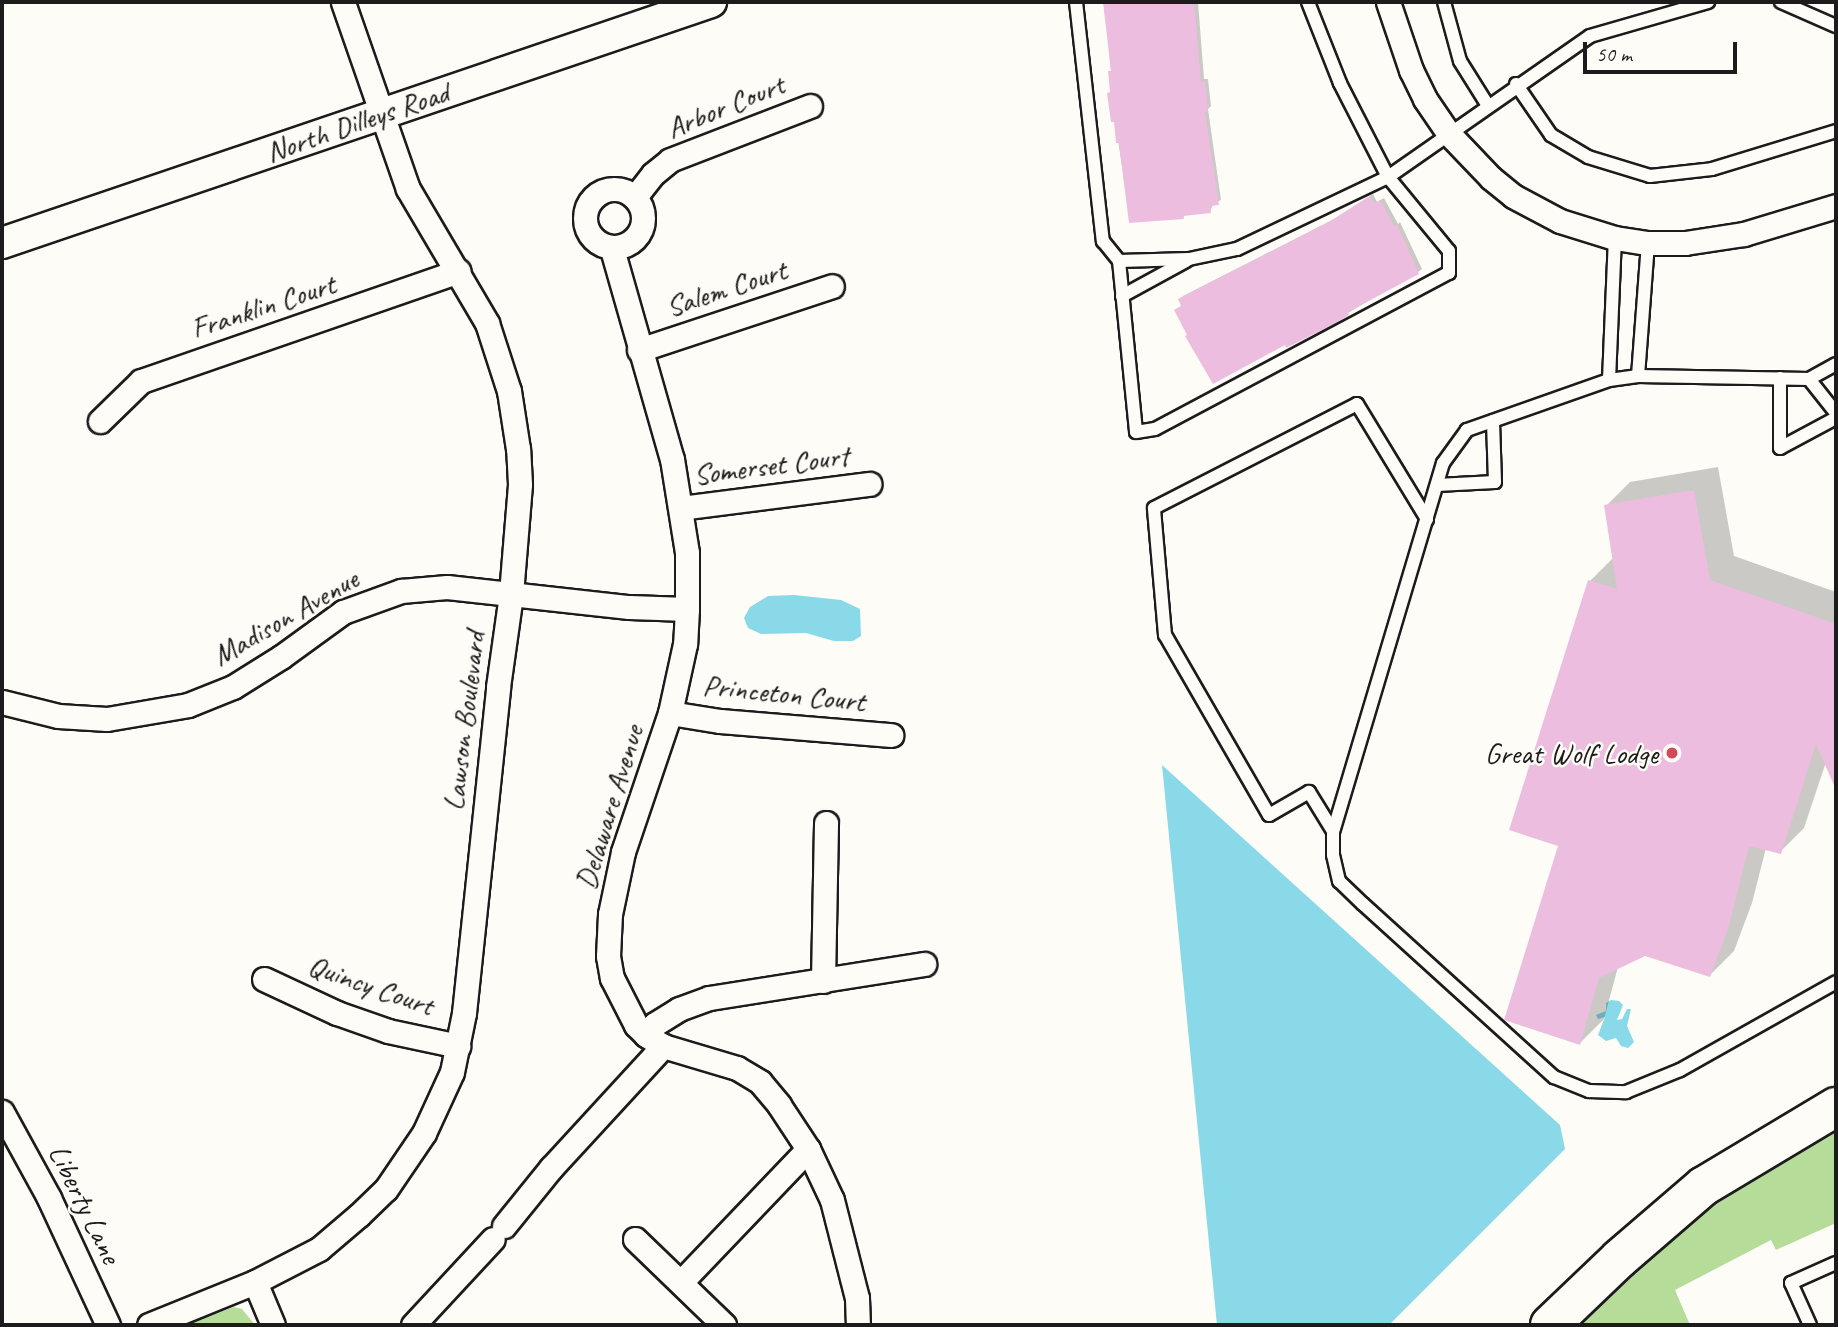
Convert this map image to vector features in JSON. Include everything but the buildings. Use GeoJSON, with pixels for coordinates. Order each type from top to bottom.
{"type":"FeatureCollection","features":[{"type":"Feature","properties":{"kind":"highway"},"geometry":{"type":"LineString","coordinates":[[1550,1325],[1619,1259],[1704,1186],[1836,1107]]}},
{"type":"Feature","properties":{"kind":"street","name":"Lawson Boulevard"},"geometry":{"type":"LineString","coordinates":[[149,1325],[255,1282],[318,1249],[386,1189],[424,1133],[441,1100],[458,1046],[511,594],[520,484],[509,391],[487,323],[408,189],[342,2]]}},
{"type":"Feature","properties":{"kind":"street","name":"North Dilleys Road"},"geometry":{"type":"LineString","coordinates":[[2,243],[711,2]]}},
{"type":"Feature","properties":{"kind":"street"},"geometry":{"type":"LineString","coordinates":[[1388,2],[1411,70],[1425,99],[1449,135],[1473,162],[1513,195],[1560,221],[1615,238],[1648,243],[1717,240],[1836,206]]}},
{"type":"Feature","properties":{"kind":"street","name":"Arbor Court"},"geometry":{"type":"LineString","coordinates":[[635,197],[653,174],[670,160],[810,106]]}},
{"type":"Feature","properties":{"kind":"street"},"geometry":{"type":"LineString","coordinates":[[615,188],[635,197],[643,217],[638,233],[629,244],[612,249],[595,242],[587,232],[586,208],[593,196],[615,188]]}},
{"type":"Feature","properties":{"kind":"street","name":"Delaware Avenue"},"geometry":{"type":"LineString","coordinates":[[612,249],[672,459],[687,553],[685,644],[670,713],[623,852],[610,915],[608,956],[612,978],[636,1024],[655,1040]]}},
{"type":"Feature","properties":{"kind":"street","name":"Franklin Court"},"geometry":{"type":"LineString","coordinates":[[100,421],[141,381],[458,271]]}},
{"type":"Feature","properties":{"kind":"street","name":"Salem Court"},"geometry":{"type":"LineString","coordinates":[[639,350],[832,286]]}},
{"type":"Feature","properties":{"kind":"street","name":"Somerset Court"},"geometry":{"type":"LineString","coordinates":[[681,508],[869,484]]}},
{"type":"Feature","properties":{"kind":"street","name":"Madison Avenue"},"geometry":{"type":"LineString","coordinates":[[2,702],[58,716],[107,719],[188,705],[233,687],[281,657],[343,612],[367,601],[401,591],[447,587],[629,607],[687,609]]}},
{"type":"Feature","properties":{"kind":"street","name":"Princeton Court"},"geometry":{"type":"LineString","coordinates":[[670,713],[720,721],[891,735]]}},
{"type":"Feature","properties":{"kind":"street"},"geometry":{"type":"LineString","coordinates":[[823,981],[826,823]]}},
{"type":"Feature","properties":{"kind":"street"},"geometry":{"type":"LineString","coordinates":[[413,1325],[499,1233],[655,1040],[655,1024],[709,998],[924,964]]}},
{"type":"Feature","properties":{"kind":"street","name":"Quincy Court"},"geometry":{"type":"LineString","coordinates":[[264,979],[337,1013],[388,1031],[458,1046]]}},
{"type":"Feature","properties":{"kind":"street"},"geometry":{"type":"LineString","coordinates":[[655,1040],[724,1062],[760,1082],[808,1149],[832,1200],[843,1236],[857,1298],[858,1325]]}},
{"type":"Feature","properties":{"kind":"street","name":"Liberty Lane"},"geometry":{"type":"LineString","coordinates":[[2,1112],[49,1198],[108,1325]]}},
{"type":"Feature","properties":{"kind":"street"},"geometry":{"type":"LineString","coordinates":[[681,1282],[808,1149]]}},
{"type":"Feature","properties":{"kind":"street"},"geometry":{"type":"LineString","coordinates":[[635,1239],[724,1325]]}},
{"type":"Feature","properties":{"kind":"street"},"geometry":{"type":"LineString","coordinates":[[255,1282],[273,1325]]}},
{"type":"Feature","properties":{"kind":"lane"},"geometry":{"type":"LineString","coordinates":[[1076,2],[1103,241],[1119,261],[1136,432],[1155,429],[1449,273],[1449,251],[1388,177],[1340,83],[1308,2]]}},
{"type":"Feature","properties":{"kind":"lane"},"geometry":{"type":"LineString","coordinates":[[1444,2],[1460,61],[1487,104]]}},
{"type":"Feature","properties":{"kind":"lane"},"geometry":{"type":"LineString","coordinates":[[1119,261],[1189,259],[1237,249],[1388,177],[1449,135],[1487,104],[1590,36],[1708,2]]}},
{"type":"Feature","properties":{"kind":"lane"},"geometry":{"type":"LineString","coordinates":[[1781,2],[1836,26]]}},
{"type":"Feature","properties":{"kind":"lane"},"geometry":{"type":"LineString","coordinates":[[1517,84],[1551,135],[1588,157],[1650,176],[1712,169],[1836,131]]}},
{"type":"Feature","properties":{"kind":"lane"},"geometry":{"type":"LineString","coordinates":[[1609,380],[1615,238]]}},
{"type":"Feature","properties":{"kind":"lane"},"geometry":{"type":"LineString","coordinates":[[1638,376],[1648,243]]}},
{"type":"Feature","properties":{"kind":"lane"},"geometry":{"type":"LineString","coordinates":[[1122,296],[1189,259]]}},
{"type":"Feature","properties":{"kind":"lane"},"geometry":{"type":"LineString","coordinates":[[1836,364],[1809,379],[1638,376],[1609,380],[1467,430],[1443,463],[1333,831],[1333,855],[1339,881],[1554,1077],[1589,1091],[1626,1092],[1680,1070],[1836,982]]}},
{"type":"Feature","properties":{"kind":"lane"},"geometry":{"type":"LineString","coordinates":[[1780,378],[1780,448],[1836,416],[1809,379]]}},
{"type":"Feature","properties":{"kind":"lane"},"geometry":{"type":"LineString","coordinates":[[1333,831],[1309,792],[1269,815],[1165,635],[1154,508],[1357,404],[1427,519]]}},
{"type":"Feature","properties":{"kind":"lane"},"geometry":{"type":"LineString","coordinates":[[1437,485],[1495,482],[1493,421]]}},
{"type":"Feature","properties":{"kind":"lane"},"geometry":{"type":"LineString","coordinates":[[1810,1325],[1791,1283],[1836,1263]]}},
{"type":"Feature","properties":{"kind":"green space"},"geometry":{"type":"Polygon","coordinates":[[[1836,1126],[1836,1223],[1776,1250],[1771,1240],[1675,1290],[1690,1325],[1574,1325],[1675,1234],[1754,1177],[1836,1126]]]}},
{"type":"Feature","properties":{"kind":"green space"},"geometry":{"type":"Polygon","coordinates":[[[234,1307],[242,1309],[255,1325],[186,1325],[234,1307]]]}},
{"type":"Feature","properties":{"kind":"water"},"geometry":{"type":"Polygon","coordinates":[[[794,595],[841,600],[860,609],[861,636],[853,641],[834,641],[806,633],[761,634],[748,628],[744,618],[750,607],[768,596],[794,595]]]}},
{"type":"Feature","properties":{"kind":"water"},"geometry":{"type":"Polygon","coordinates":[[[1162,765],[1560,1125],[1565,1149],[1389,1325],[1217,1325],[1162,765]]]}},
{"type":"Feature","properties":{"kind":"water"},"geometry":{"type":"Polygon","coordinates":[[[1611,1000],[1619,1001],[1623,1005],[1617,1020],[1622,1019],[1627,1009],[1631,1009],[1627,1026],[1634,1042],[1628,1048],[1621,1046],[1616,1038],[1606,1041],[1598,1035],[1605,1017],[1598,1019],[1596,1015],[1606,1011],[1606,1003],[1611,1000]]]}},
{"type":"Feature","properties":{"kind":"place","name":"Great Wolf Lodge"},"geometry":{"type":"Point","coordinates":[1672,753]}}]}
